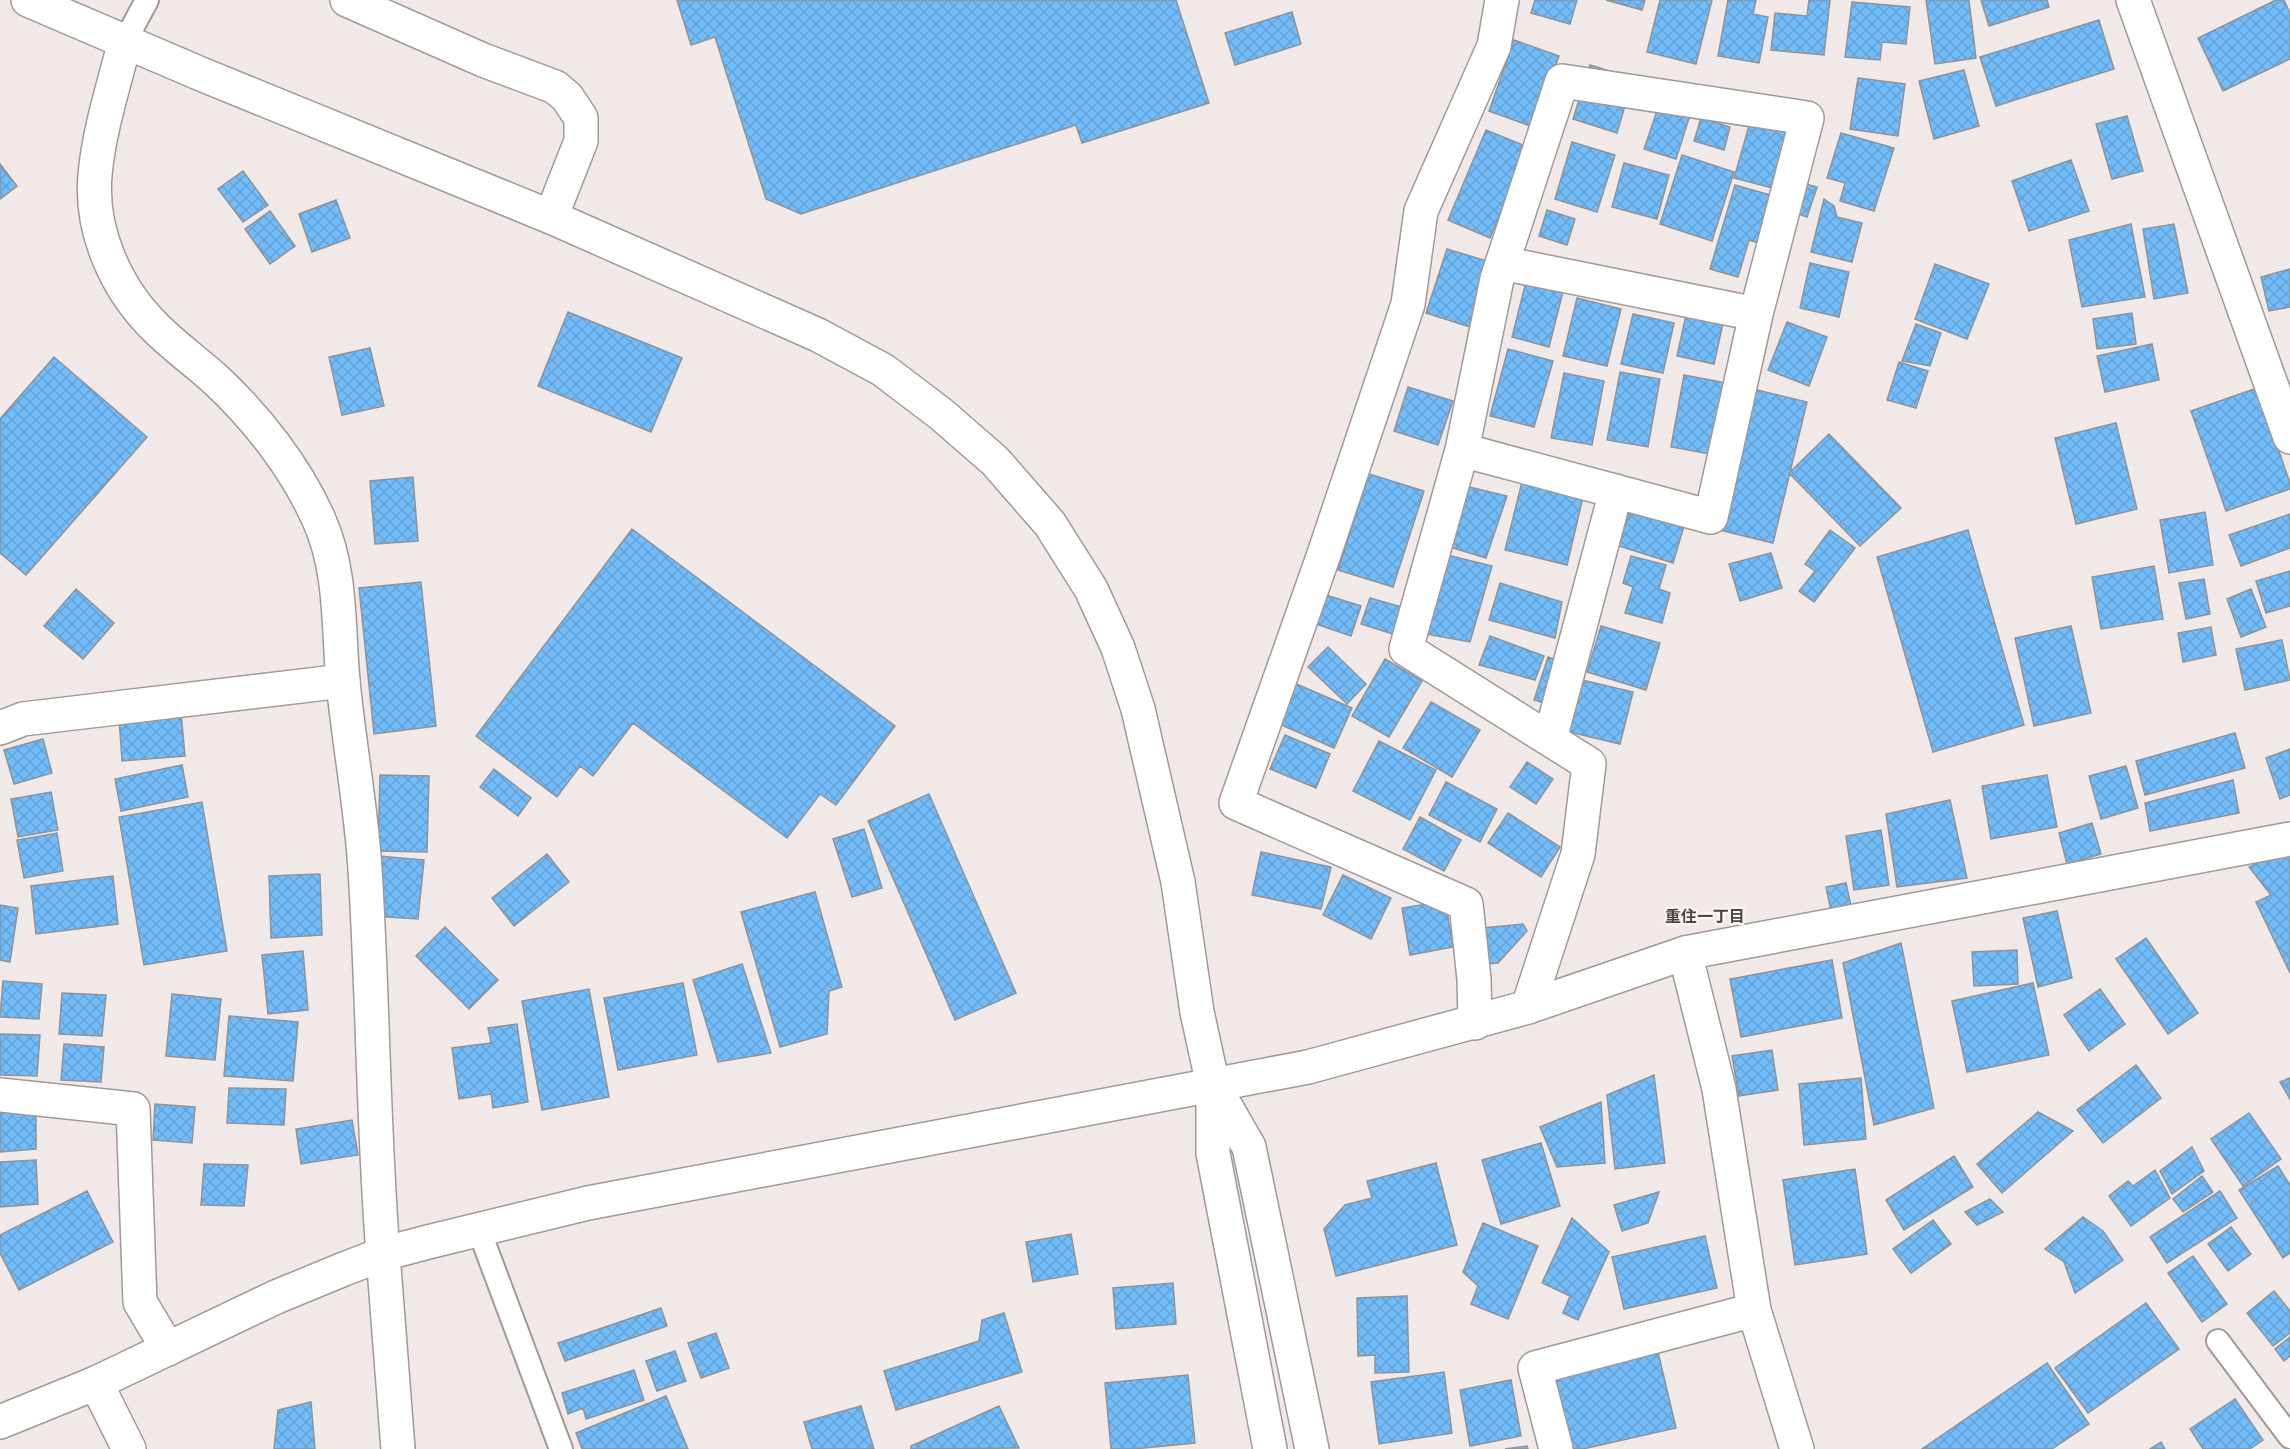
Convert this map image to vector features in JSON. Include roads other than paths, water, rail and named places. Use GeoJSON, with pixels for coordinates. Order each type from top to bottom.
{"type":"FeatureCollection","features":[{"type":"Feature","properties":{"kind":"street"},"geometry":{"type":"LineString","coordinates":[[28,0],[551,217],[818,335],[883,370],[941,414],[995,461],[1050,524],[1091,589],[1118,648],[1138,710],[1176,872],[1197,1012],[1213,1085],[1213,1154],[1270,1449]]}},
{"type":"Feature","properties":{"kind":"street"},"geometry":{"type":"LineString","coordinates":[[347,0],[483,60],[555,87],[567,97],[581,118],[582,141],[551,217]]}},
{"type":"Feature","properties":{"kind":"street"},"geometry":{"type":"LineString","coordinates":[[1475,1023],[1474,979],[1466,904],[1236,803],[1408,304],[1421,211],[1494,46],[1502,0]]}},
{"type":"Feature","properties":{"kind":"street"},"geometry":{"type":"LineString","coordinates":[[2133,0],[2282,389],[2290,437]]}},
{"type":"Feature","properties":{"kind":"street"},"geometry":{"type":"LineString","coordinates":[[125,41],[107,114],[95,177],[100,231],[107,253],[126,292],[137,308],[240,404],[291,468],[319,520],[337,583],[343,681],[365,867],[378,1187],[398,1449]]}},
{"type":"Feature","properties":{"kind":"street"},"geometry":{"type":"LineString","coordinates":[[1462,450],[1711,517],[1756,314],[1807,118],[1562,81],[1502,263],[1462,450],[1406,648],[1589,764],[1578,854],[1528,1007]]}},
{"type":"Feature","properties":{"kind":"street"},"geometry":{"type":"LineString","coordinates":[[1502,263],[1756,314]]}},
{"type":"Feature","properties":{"kind":"street"},"geometry":{"type":"LineString","coordinates":[[1550,739],[1616,491]]}},
{"type":"Feature","properties":{"kind":"street"},"geometry":{"type":"LineString","coordinates":[[0,728],[23,719],[343,681]]}},
{"type":"Feature","properties":{"kind":"street"},"geometry":{"type":"LineString","coordinates":[[0,1422],[96,1383],[276,1297],[382,1254],[588,1203],[1308,1067],[1528,1007],[1685,953],[2290,839]]}},
{"type":"Feature","properties":{"kind":"street"},"geometry":{"type":"LineString","coordinates":[[1685,953],[1719,1089],[1754,1310],[1797,1449]]}},
{"type":"Feature","properties":{"kind":"street"},"geometry":{"type":"LineString","coordinates":[[1213,1085],[1250,1147],[1312,1449]]}},
{"type":"Feature","properties":{"kind":"street"},"geometry":{"type":"LineString","coordinates":[[0,1095],[133,1109],[140,1302],[168,1349]]}},
{"type":"Feature","properties":{"kind":"street"},"geometry":{"type":"LineString","coordinates":[[1556,1449],[1535,1368],[1754,1310]]}},
{"type":"Feature","properties":{"kind":"street"},"geometry":{"type":"LineString","coordinates":[[96,1383],[129,1449]]}},
{"type":"Feature","properties":{"kind":"lane"},"geometry":{"type":"LineString","coordinates":[[125,41],[129,0]]}},
{"type":"Feature","properties":{"kind":"lane"},"geometry":{"type":"LineString","coordinates":[[125,41],[147,0]]}},
{"type":"Feature","properties":{"kind":"lane"},"geometry":{"type":"LineString","coordinates":[[479,1230],[561,1449]]}},
{"type":"Feature","properties":{"kind":"lane"},"geometry":{"type":"LineString","coordinates":[[2218,1341],[2290,1437]]}},
{"type":"Feature","properties":{"kind":"lane"},"geometry":{"type":"LineString","coordinates":[[2282,1449],[2290,1443]]}},
{"type":"Feature","properties":{"kind":"district","name":"重住一丁目"},"geometry":{"type":"Point","coordinates":[1705,916]}}]}
